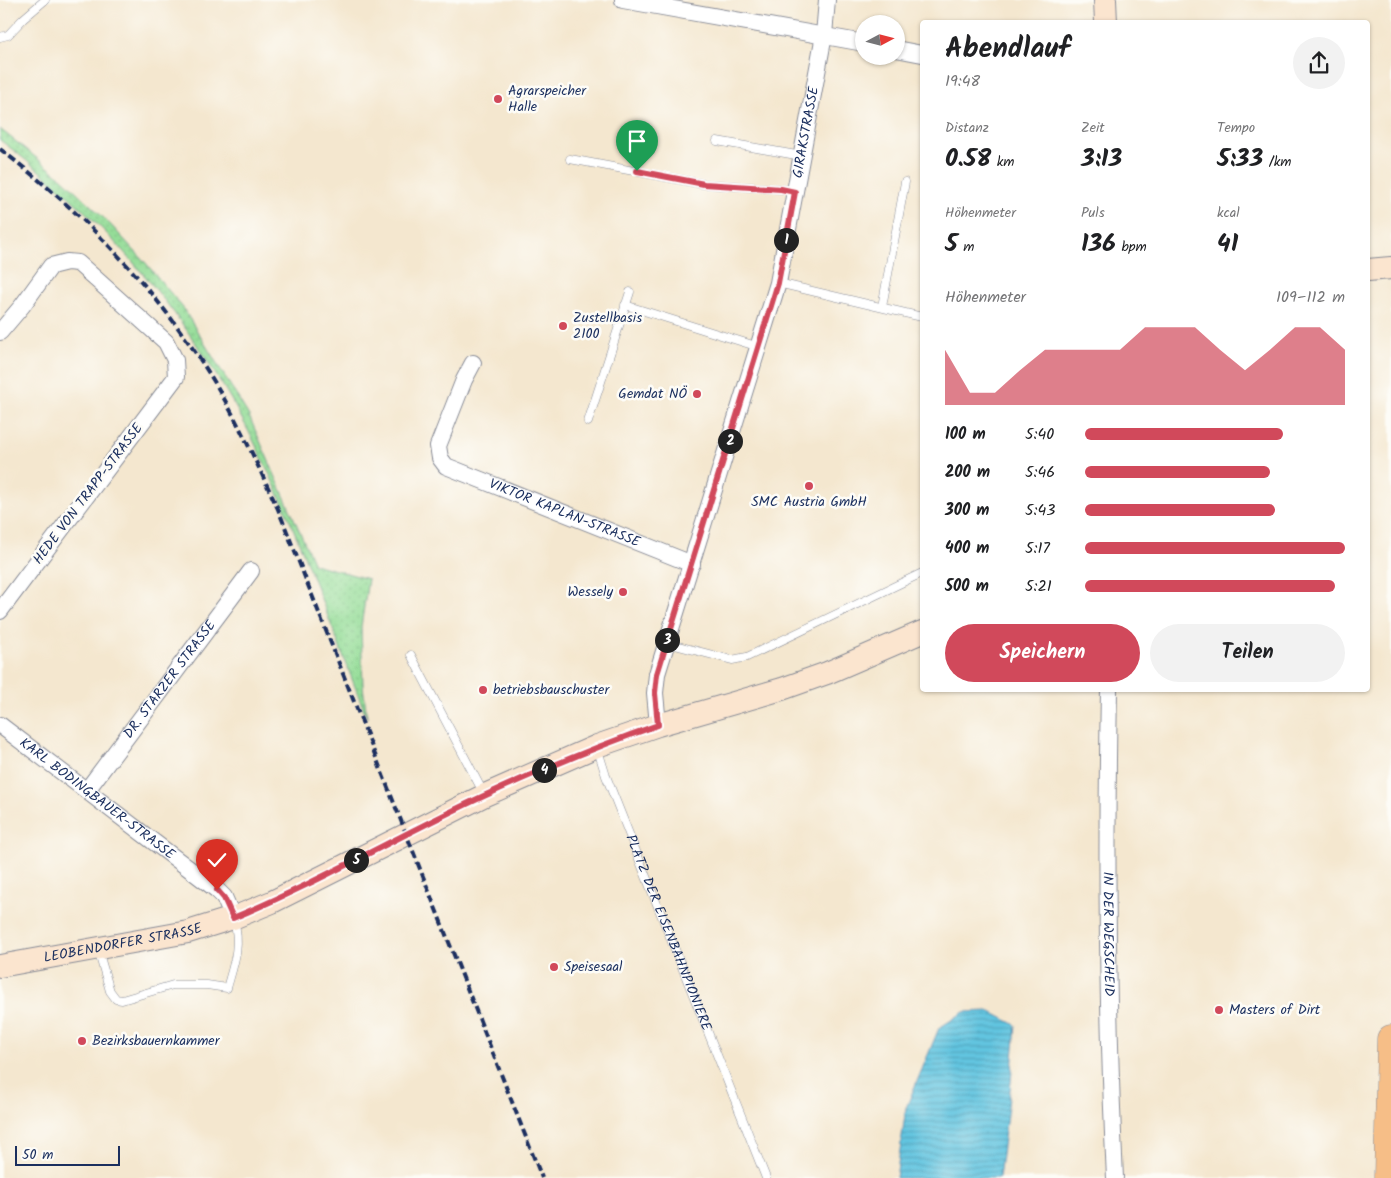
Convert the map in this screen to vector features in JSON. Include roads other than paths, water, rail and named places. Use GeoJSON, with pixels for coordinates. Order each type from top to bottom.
{"type":"FeatureCollection","features":[{"type":"Feature","properties":{"kind":"highway"},"geometry":{"type":"LineString","coordinates":[[1388,1178],[1391,1039]]}},
{"type":"Feature","properties":{"kind":"main road"},"geometry":{"type":"LineString","coordinates":[[1105,0],[1106,20]]}},
{"type":"Feature","properties":{"kind":"main road"},"geometry":{"type":"LineString","coordinates":[[1370,270],[1391,268]]}},
{"type":"Feature","properties":{"kind":"main road"},"geometry":{"type":"LineString","coordinates":[[597,746],[658,725],[782,689],[834,670],[920,633]]}},
{"type":"Feature","properties":{"kind":"main road","name":"LEOBENDORFER STRASSE"},"geometry":{"type":"LineString","coordinates":[[0,966],[188,932],[233,918],[281,898],[485,796],[597,746]]}},
{"type":"Feature","properties":{"kind":"street"},"geometry":{"type":"LineString","coordinates":[[622,0],[855,41]]}},
{"type":"Feature","properties":{"kind":"street","name":"GIRAKSTRASSE"},"geometry":{"type":"LineString","coordinates":[[658,725],[655,693],[657,674],[778,283],[824,35],[827,0]]}},
{"type":"Feature","properties":{"kind":"street"},"geometry":{"type":"LineString","coordinates":[[905,51],[920,54]]}},
{"type":"Feature","properties":{"kind":"street","name":"HEDE VON TRAPP-STRASSE"},"geometry":{"type":"LineString","coordinates":[[0,332],[22,306],[51,266],[73,261],[78,263],[166,342],[175,360],[176,377],[0,611]]}},
{"type":"Feature","properties":{"kind":"street","name":"VIKTOR KAPLAN-STRASSE"},"geometry":{"type":"LineString","coordinates":[[473,362],[438,446],[440,458],[446,466],[692,564]]}},
{"type":"Feature","properties":{"kind":"street","name":"DR. STARZER STRASSE"},"geometry":{"type":"LineString","coordinates":[[87,790],[251,571]]}},
{"type":"Feature","properties":{"kind":"street","name":"IN DER WEGSCHEID"},"geometry":{"type":"LineString","coordinates":[[1109,692],[1109,1003],[1115,1178]]}},
{"type":"Feature","properties":{"kind":"street","name":"KARL BODINGBAUER-STRASSE"},"geometry":{"type":"LineString","coordinates":[[0,725],[217,890],[224,898],[233,918]]}},
{"type":"Feature","properties":{"kind":"lane"},"geometry":{"type":"LineString","coordinates":[[0,37],[8,35],[45,0]]}},
{"type":"Feature","properties":{"kind":"lane"},"geometry":{"type":"LineString","coordinates":[[718,141],[802,156]]}},
{"type":"Feature","properties":{"kind":"lane"},"geometry":{"type":"LineString","coordinates":[[570,159],[704,184],[781,189],[795,192]]}},
{"type":"Feature","properties":{"kind":"lane"},"geometry":{"type":"LineString","coordinates":[[882,307],[905,182]]}},
{"type":"Feature","properties":{"kind":"lane"},"geometry":{"type":"LineString","coordinates":[[778,283],[920,316]]}},
{"type":"Feature","properties":{"kind":"lane"},"geometry":{"type":"LineString","coordinates":[[588,422],[630,292]]}},
{"type":"Feature","properties":{"kind":"lane"},"geometry":{"type":"LineString","coordinates":[[625,305],[759,347]]}},
{"type":"Feature","properties":{"kind":"lane"},"geometry":{"type":"LineString","coordinates":[[666,643],[732,660],[747,658],[920,573]]}},
{"type":"Feature","properties":{"kind":"lane"},"geometry":{"type":"LineString","coordinates":[[411,655],[485,796]]}},
{"type":"Feature","properties":{"kind":"lane","name":"PLATZ DER EISENBAHNPIONIERE"},"geometry":{"type":"LineString","coordinates":[[597,746],[606,776],[766,1178]]}},
{"type":"Feature","properties":{"kind":"lane"},"geometry":{"type":"LineString","coordinates":[[98,949],[110,991],[116,999],[122,1000],[173,985],[207,985],[227,988],[237,952],[238,934],[233,918]]}},
{"type":"Feature","properties":{"kind":"water"},"geometry":{"type":"Polygon","coordinates":[[[989,1011],[1016,1025],[999,1178],[896,1178],[906,1108],[939,1028],[964,1012],[989,1011]]]}},
{"type":"Feature","properties":{"kind":"railway"},"geometry":{"type":"LineString","coordinates":[[0,149],[62,200],[91,227],[145,286],[193,349],[232,414],[278,509],[542,1178]]}},
{"type":"Feature","properties":{"kind":"place","name":"Agrarspeicher Halle"},"geometry":{"type":"Point","coordinates":[498,99]}},
{"type":"Feature","properties":{"kind":"place","name":"Zustellbasis 2100"},"geometry":{"type":"Point","coordinates":[563,326]}},
{"type":"Feature","properties":{"kind":"place","name":"Gemdat NÖ"},"geometry":{"type":"Point","coordinates":[697,394]}},
{"type":"Feature","properties":{"kind":"place","name":"SMC Austria GmbH"},"geometry":{"type":"Point","coordinates":[809,486]}},
{"type":"Feature","properties":{"kind":"place","name":"Wessely"},"geometry":{"type":"Point","coordinates":[623,592]}},
{"type":"Feature","properties":{"kind":"place","name":"betriebsbauschuster"},"geometry":{"type":"Point","coordinates":[483,690]}},
{"type":"Feature","properties":{"kind":"place","name":"Speisesaal"},"geometry":{"type":"Point","coordinates":[554,967]}},
{"type":"Feature","properties":{"kind":"place","name":"Masters of Dirt"},"geometry":{"type":"Point","coordinates":[1219,1010]}},
{"type":"Feature","properties":{"kind":"place","name":"Bezirksbauernkammer"},"geometry":{"type":"Point","coordinates":[82,1041]}}]}
